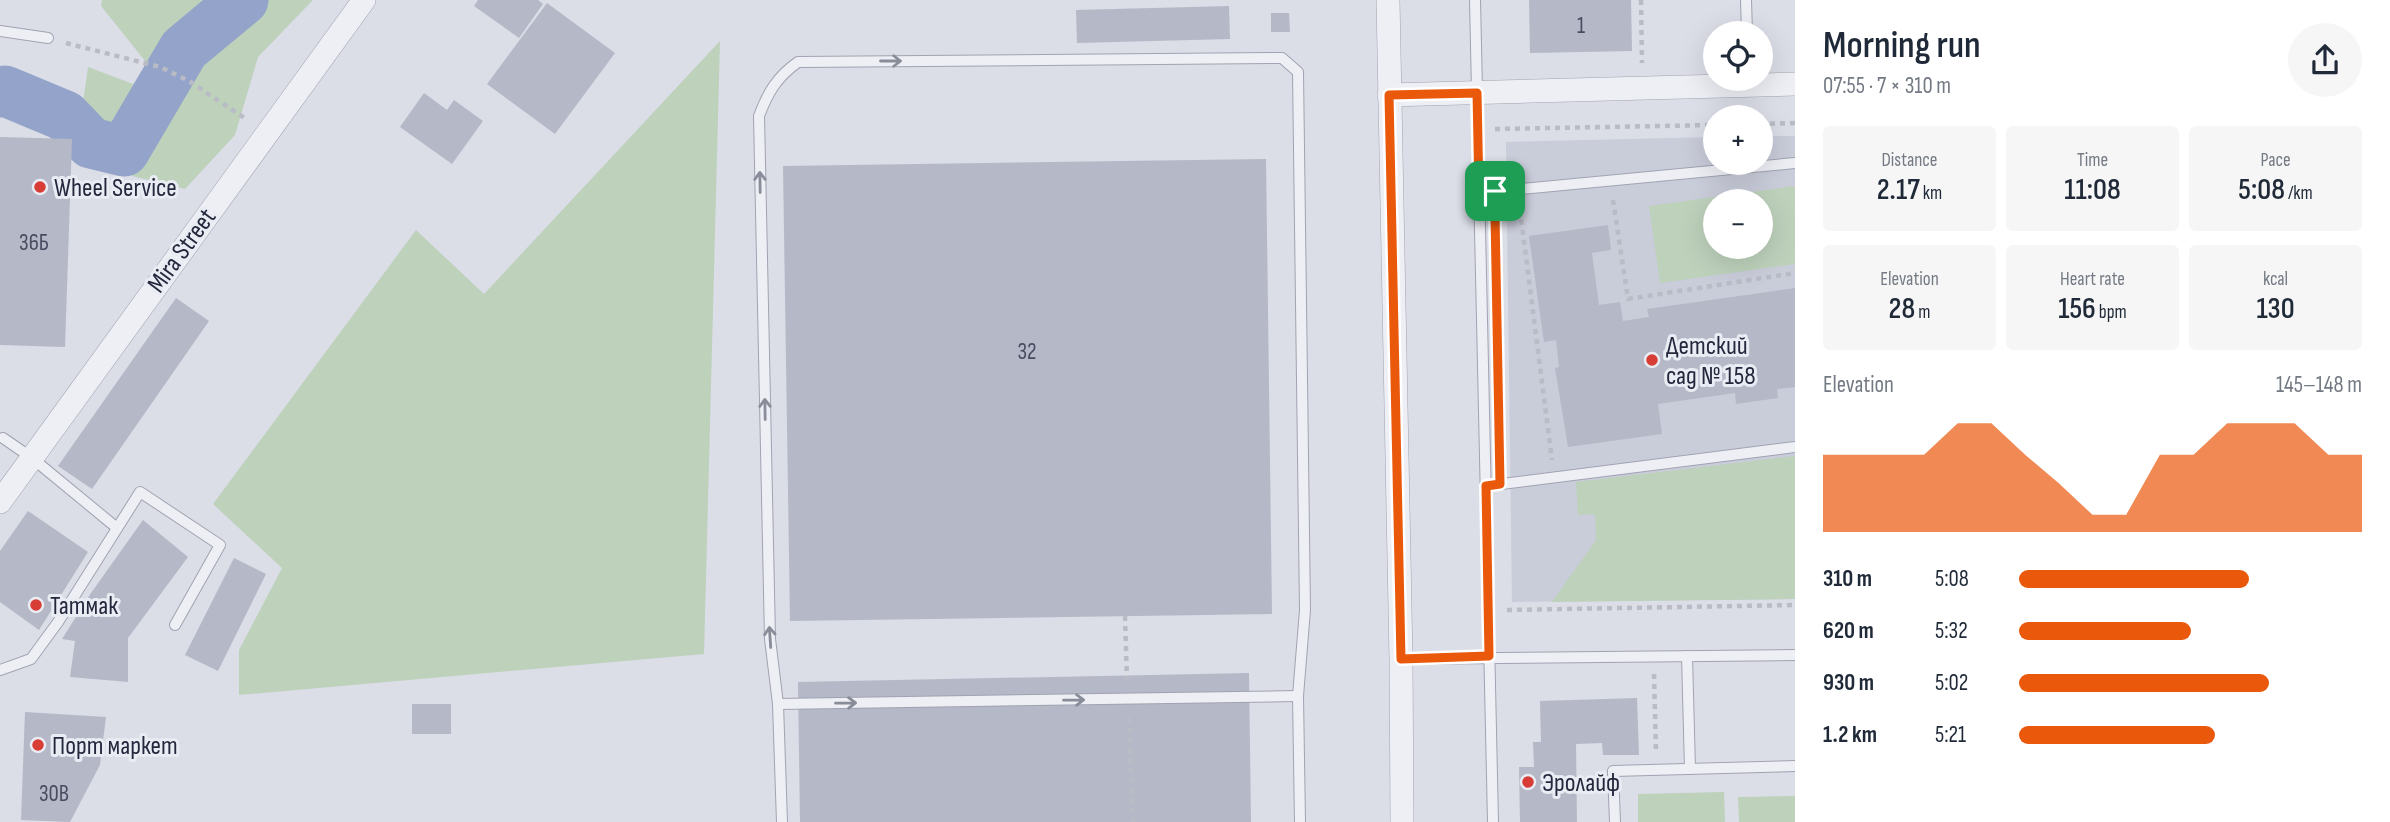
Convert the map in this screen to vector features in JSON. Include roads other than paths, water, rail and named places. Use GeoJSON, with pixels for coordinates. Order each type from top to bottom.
{"type":"FeatureCollection","features":[{"type":"Feature","properties":{"kind":"street","name":"Mira Street"},"geometry":{"type":"LineString","coordinates":[[0,502],[364,0]]}},
{"type":"Feature","properties":{"kind":"street"},"geometry":{"type":"LineString","coordinates":[[1388,0],[1402,822]]}},
{"type":"Feature","properties":{"kind":"street"},"geometry":{"type":"LineString","coordinates":[[1773,83],[1795,83]]}},
{"type":"Feature","properties":{"kind":"street"},"geometry":{"type":"LineString","coordinates":[[1389,95],[1703,85]]}},
{"type":"Feature","properties":{"kind":"lane"},"geometry":{"type":"LineString","coordinates":[[1475,0],[1493,822]]}},
{"type":"Feature","properties":{"kind":"lane"},"geometry":{"type":"LineString","coordinates":[[1746,0],[1747,21]]}},
{"type":"Feature","properties":{"kind":"lane"},"geometry":{"type":"LineString","coordinates":[[0,31],[48,38]]}},
{"type":"Feature","properties":{"kind":"lane"},"geometry":{"type":"LineString","coordinates":[[782,822],[778,704],[770,639],[759,116],[767,94],[781,74],[798,62],[1282,58],[1298,72],[1305,610],[1298,696],[1300,822]]}},
{"type":"Feature","properties":{"kind":"lane"},"geometry":{"type":"LineString","coordinates":[[1479,193],[1795,163]]}},
{"type":"Feature","properties":{"kind":"lane"},"geometry":{"type":"LineString","coordinates":[[3,438],[32,458],[117,528]]}},
{"type":"Feature","properties":{"kind":"lane"},"geometry":{"type":"LineString","coordinates":[[1486,486],[1795,447]]}},
{"type":"Feature","properties":{"kind":"lane"},"geometry":{"type":"LineString","coordinates":[[0,670],[30,659],[58,622],[140,492],[220,544],[174,625]]}},
{"type":"Feature","properties":{"kind":"lane"},"geometry":{"type":"LineString","coordinates":[[1401,659],[1489,656],[1795,655]]}},
{"type":"Feature","properties":{"kind":"lane"},"geometry":{"type":"LineString","coordinates":[[1687,656],[1690,769]]}},
{"type":"Feature","properties":{"kind":"lane"},"geometry":{"type":"LineString","coordinates":[[778,704],[1298,696]]}},
{"type":"Feature","properties":{"kind":"lane"},"geometry":{"type":"LineString","coordinates":[[1615,822],[1613,771],[1795,766]]}},
{"type":"Feature","properties":{"kind":"waterway"},"geometry":{"type":"LineString","coordinates":[[0,92],[5,91],[65,116],[91,143],[124,151],[184,49],[243,0]]}},
{"type":"Feature","properties":{"kind":"place","name":"Wheel Service"},"geometry":{"type":"Point","coordinates":[40,187]}},
{"type":"Feature","properties":{"kind":"place","name":"Детский сад № 158"},"geometry":{"type":"Point","coordinates":[1652,360]}},
{"type":"Feature","properties":{"kind":"place","name":"Татмак"},"geometry":{"type":"Point","coordinates":[36,605]}},
{"type":"Feature","properties":{"kind":"place","name":"Порт маркет"},"geometry":{"type":"Point","coordinates":[38,745]}},
{"type":"Feature","properties":{"kind":"place","name":"Эролайф"},"geometry":{"type":"Point","coordinates":[1528,782]}}]}
